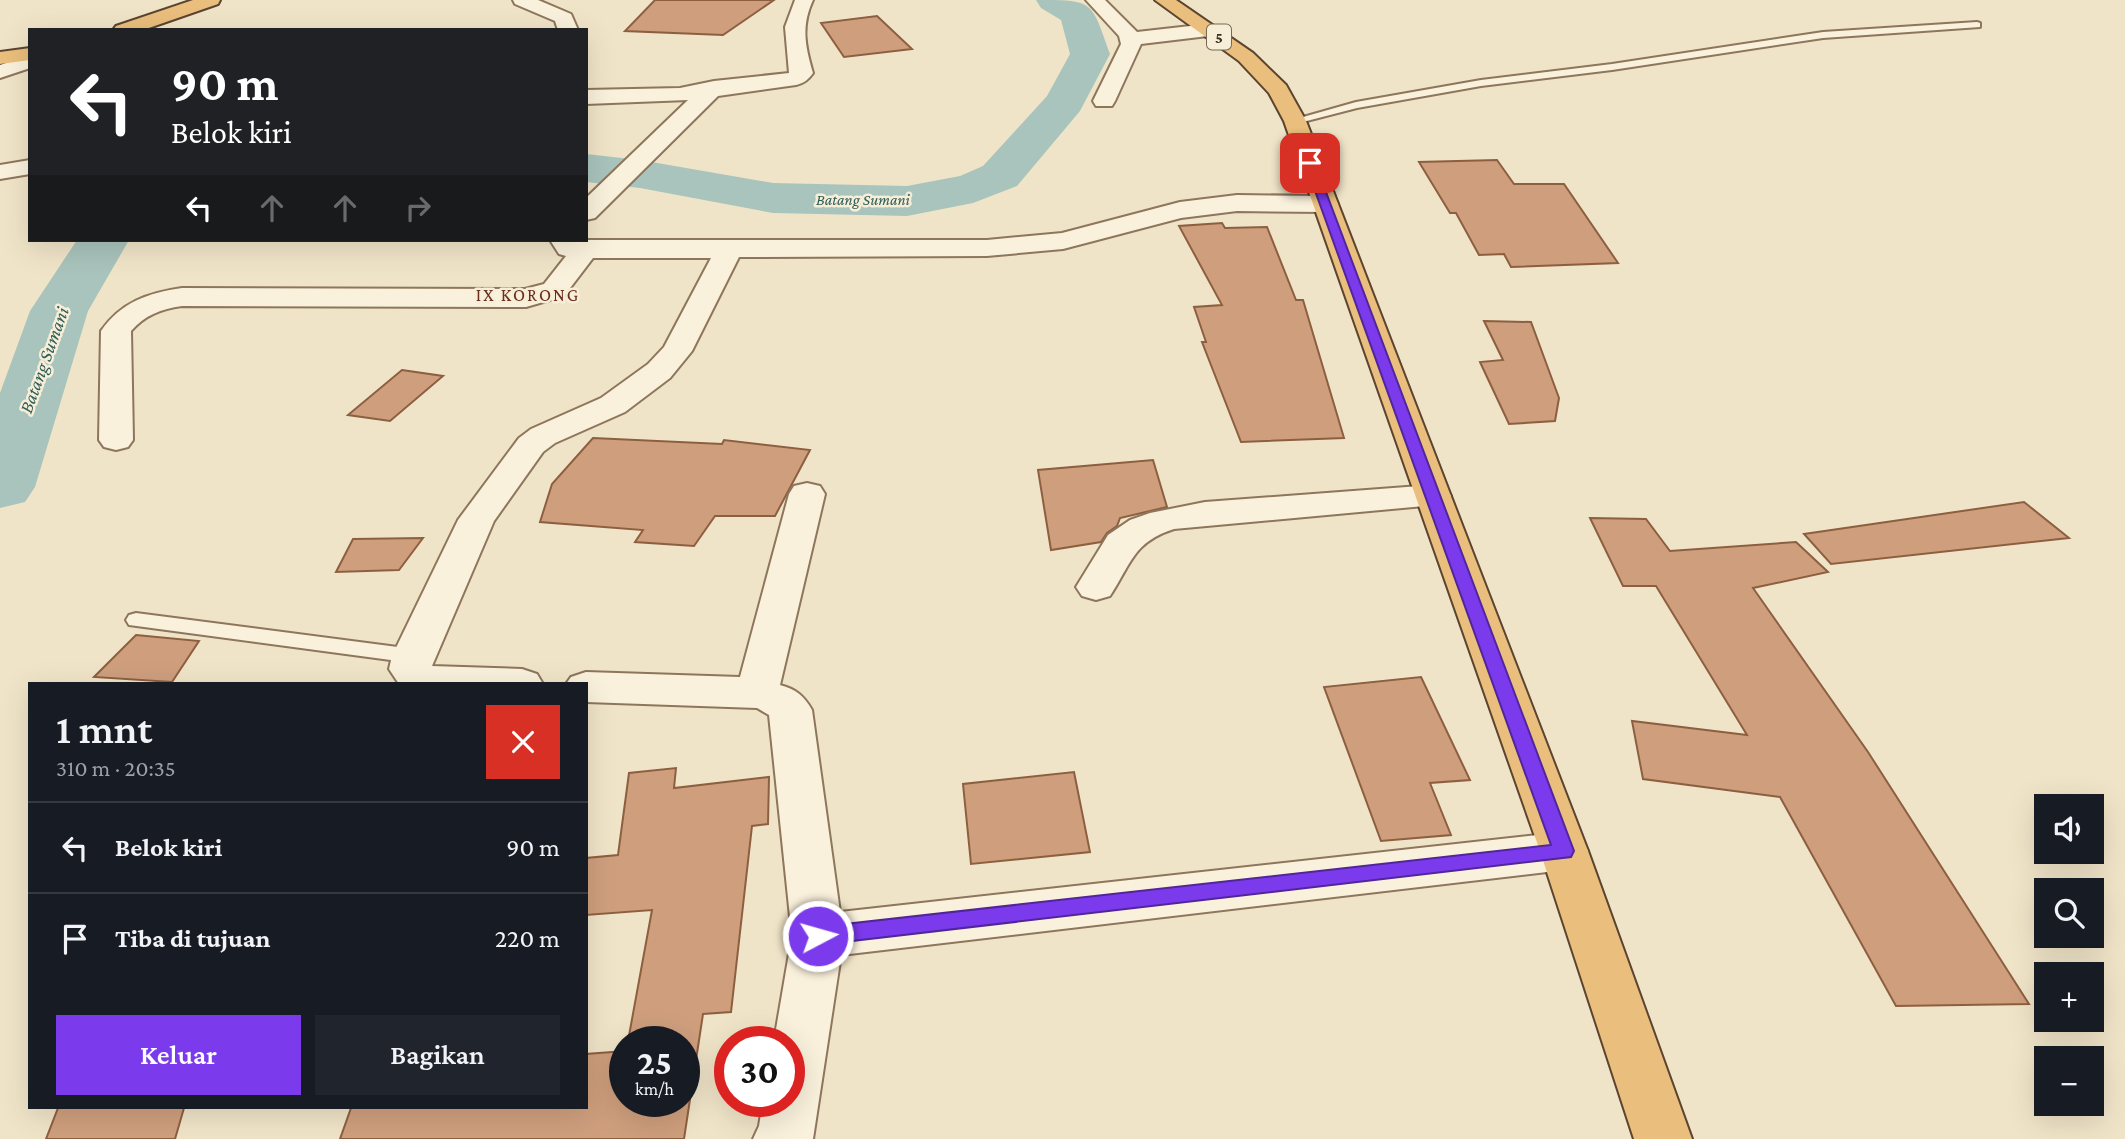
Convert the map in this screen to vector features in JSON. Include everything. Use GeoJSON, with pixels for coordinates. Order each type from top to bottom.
{"type":"FeatureCollection","features":[{"type":"Feature","properties":{"kind":"highway"},"geometry":{"type":"LineString","coordinates":[[129,28],[211,0]]}},
{"type":"Feature","properties":{"kind":"highway","name":"5"},"geometry":{"type":"LineString","coordinates":[[1164,0],[1246,57],[1281,97],[1325,204],[1564,851],[1663,1139]]}},
{"type":"Feature","properties":{"kind":"highway"},"geometry":{"type":"LineString","coordinates":[[0,58],[28,54]]}},
{"type":"Feature","properties":{"kind":"street"},"geometry":{"type":"LineString","coordinates":[[522,0],[564,18],[567,28]]}},
{"type":"Feature","properties":{"kind":"street"},"geometry":{"type":"LineString","coordinates":[[588,97],[667,96],[788,81],[800,76],[794,45],[794,20],[804,0]]}},
{"type":"Feature","properties":{"kind":"street"},"geometry":{"type":"LineString","coordinates":[[1095,0],[1131,39],[1130,50],[1104,101]]}},
{"type":"Feature","properties":{"kind":"street"},"geometry":{"type":"LineString","coordinates":[[1131,39],[1208,30]]}},
{"type":"Feature","properties":{"kind":"street"},"geometry":{"type":"LineString","coordinates":[[0,72],[28,62]]}},
{"type":"Feature","properties":{"kind":"street"},"geometry":{"type":"LineString","coordinates":[[0,82],[28,84]]}},
{"type":"Feature","properties":{"kind":"street"},"geometry":{"type":"LineString","coordinates":[[588,210],[714,89]]}},
{"type":"Feature","properties":{"kind":"street"},"geometry":{"type":"LineString","coordinates":[[0,172],[28,167]]}},
{"type":"Feature","properties":{"kind":"street"},"geometry":{"type":"LineString","coordinates":[[117,440],[116,331],[123,320],[144,306],[161,300],[526,298],[554,290],[574,245],[987,248],[1063,241],[1181,210],[1237,203],[1325,204]]}},
{"type":"Feature","properties":{"kind":"street"},"geometry":{"type":"LineString","coordinates":[[502,682],[424,674],[476,520],[531,445],[543,436],[613,405],[659,371],[677,351],[730,248]]}},
{"type":"Feature","properties":{"kind":"street"},"geometry":{"type":"LineString","coordinates":[[757,693],[807,494]]}},
{"type":"Feature","properties":{"kind":"street"},"geometry":{"type":"LineString","coordinates":[[1097,587],[1124,540],[1145,527],[1172,518],[1205,513],[1433,496]]}},
{"type":"Feature","properties":{"kind":"street"},"geometry":{"type":"LineString","coordinates":[[588,687],[757,693],[778,699],[790,710],[818,936],[786,1135],[782,1139]]}},
{"type":"Feature","properties":{"kind":"street"},"geometry":{"type":"LineString","coordinates":[[818,936],[1564,851]]}},
{"type":"Feature","properties":{"kind":"lane"},"geometry":{"type":"LineString","coordinates":[[1281,97],[1356,105],[1435,91],[1823,35],[1978,25]]}},
{"type":"Feature","properties":{"kind":"lane"},"geometry":{"type":"LineString","coordinates":[[136,620],[424,674]]}},
{"type":"Feature","properties":{"kind":"building"},"geometry":{"type":"Polygon","coordinates":[[[655,0],[774,0],[723,35],[625,31],[655,0]]]}},
{"type":"Feature","properties":{"kind":"building"},"geometry":{"type":"Polygon","coordinates":[[[877,16],[912,49],[844,57],[821,23],[877,16]]]}},
{"type":"Feature","properties":{"kind":"building"},"geometry":{"type":"Polygon","coordinates":[[[1497,160],[1514,184],[1564,184],[1618,263],[1511,267],[1504,254],[1479,255],[1456,213],[1450,213],[1419,162],[1497,160]]]}},
{"type":"Feature","properties":{"kind":"building"},"geometry":{"type":"Polygon","coordinates":[[[1222,223],[1225,228],[1267,227],[1296,300],[1303,300],[1344,438],[1241,442],[1202,342],[1206,342],[1194,307],[1222,305],[1179,226],[1222,223]]]}},
{"type":"Feature","properties":{"kind":"building"},"geometry":{"type":"Polygon","coordinates":[[[1484,321],[1531,322],[1559,398],[1555,421],[1509,424],[1480,362],[1503,360],[1484,321]]]}},
{"type":"Feature","properties":{"kind":"building"},"geometry":{"type":"Polygon","coordinates":[[[402,370],[443,376],[390,421],[348,415],[402,370]]]}},
{"type":"Feature","properties":{"kind":"building"},"geometry":{"type":"Polygon","coordinates":[[[593,438],[722,444],[724,440],[810,450],[775,516],[715,516],[694,546],[635,542],[643,530],[540,522],[552,484],[593,438]]]}},
{"type":"Feature","properties":{"kind":"building"},"geometry":{"type":"Polygon","coordinates":[[[1153,460],[1167,507],[1120,518],[1117,526],[1107,533],[1101,542],[1051,550],[1038,470],[1153,460]]]}},
{"type":"Feature","properties":{"kind":"building"},"geometry":{"type":"Polygon","coordinates":[[[2024,502],[2069,538],[1831,564],[1804,534],[2024,502]]]}},
{"type":"Feature","properties":{"kind":"building"},"geometry":{"type":"Polygon","coordinates":[[[1590,518],[1646,519],[1670,551],[1796,542],[1828,572],[1753,588],[1868,752],[2029,1004],[1896,1006],[1780,797],[1643,779],[1632,721],[1747,735],[1656,586],[1623,586],[1590,518]]]}},
{"type":"Feature","properties":{"kind":"building"},"geometry":{"type":"Polygon","coordinates":[[[423,538],[399,570],[336,572],[353,539],[423,538]]]}},
{"type":"Feature","properties":{"kind":"building"},"geometry":{"type":"Polygon","coordinates":[[[136,635],[199,641],[172,682],[94,677],[136,635]]]}},
{"type":"Feature","properties":{"kind":"building"},"geometry":{"type":"Polygon","coordinates":[[[1421,677],[1470,780],[1430,783],[1451,835],[1381,841],[1324,687],[1421,677]]]}},
{"type":"Feature","properties":{"kind":"building"},"geometry":{"type":"Polygon","coordinates":[[[676,768],[674,788],[769,777],[768,824],[752,826],[731,1012],[703,1014],[700,1034],[700,1026],[631,1026],[652,910],[588,915],[588,858],[618,855],[629,773],[676,768]]]}},
{"type":"Feature","properties":{"kind":"building"},"geometry":{"type":"Polygon","coordinates":[[[1074,772],[1090,852],[971,864],[963,784],[1074,772]]]}},
{"type":"Feature","properties":{"kind":"building"},"geometry":{"type":"Polygon","coordinates":[[[609,1052],[609,1117],[687,1117],[684,1139],[340,1139],[351,1109],[588,1109],[588,1054],[609,1052]]]}},
{"type":"Feature","properties":{"kind":"building"},"geometry":{"type":"Polygon","coordinates":[[[58,1109],[184,1109],[175,1139],[46,1139],[58,1109]]]}},
{"type":"Feature","properties":{"kind":"waterway","name":"Batang Sumani"},"geometry":{"type":"LineString","coordinates":[[588,168],[640,174],[773,198],[907,201],[973,188],[1000,176],[1065,102],[1090,54],[1078,15],[1054,0]]}},
{"type":"Feature","properties":{"kind":"waterway","name":"Batang Sumani"},"geometry":{"type":"LineString","coordinates":[[0,487],[59,311],[102,242]]}},
{"type":"Feature","properties":{"kind":"district","name":"IX KORONG"},"geometry":{"type":"Point","coordinates":[528,295]}},
{"type":"Feature","properties":{"kind":"route"},"geometry":{"type":"LineString","coordinates":[[818,936],[1564,851],[1310,163]]}}]}
